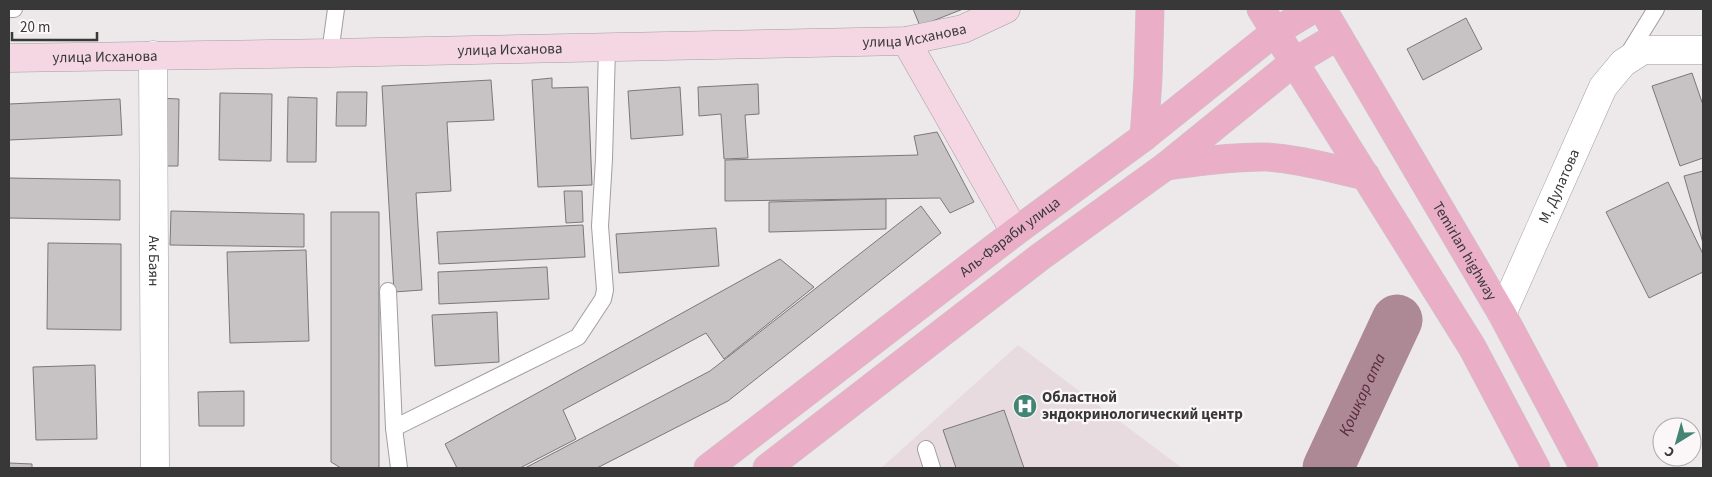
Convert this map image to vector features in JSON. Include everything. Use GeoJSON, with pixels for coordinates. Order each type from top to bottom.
{"type":"FeatureCollection","features":[{"type":"Feature","properties":{"kind":"main road","name":"улица Исханова"},"geometry":{"type":"LineString","coordinates":[[9,58],[906,41],[963,29],[1006,9]]}},
{"type":"Feature","properties":{"kind":"main road"},"geometry":{"type":"LineString","coordinates":[[1144,137],[1150,9]]}},
{"type":"Feature","properties":{"kind":"main road"},"geometry":{"type":"LineString","coordinates":[[1261,9],[1472,347],[1536,468]]}},
{"type":"Feature","properties":{"kind":"main road","name":"Аль-Фараби улица"},"geometry":{"type":"LineString","coordinates":[[708,468],[1015,232],[1144,137],[1275,32],[1313,9]]}},
{"type":"Feature","properties":{"kind":"main road","name":"Temirlan highway"},"geometry":{"type":"LineString","coordinates":[[1324,9],[1338,36],[1502,314],[1584,468]]}},
{"type":"Feature","properties":{"kind":"main road"},"geometry":{"type":"LineString","coordinates":[[766,468],[1040,257],[1166,166],[1294,62],[1338,36]]}},
{"type":"Feature","properties":{"kind":"main road"},"geometry":{"type":"LineString","coordinates":[[906,41],[1015,232]]}},
{"type":"Feature","properties":{"kind":"main road"},"geometry":{"type":"LineString","coordinates":[[1166,166],[1226,158],[1267,158],[1366,176]]}},
{"type":"Feature","properties":{"kind":"street"},"geometry":{"type":"LineString","coordinates":[[1623,62],[1643,50],[1703,50]]}},
{"type":"Feature","properties":{"kind":"street","name":"Ак Баян"},"geometry":{"type":"LineString","coordinates":[[154,55],[155,468]]}},
{"type":"Feature","properties":{"kind":"street","name":"М, Дулатова"},"geometry":{"type":"LineString","coordinates":[[1502,314],[1604,88],[1623,62]]}},
{"type":"Feature","properties":{"kind":"lane"},"geometry":{"type":"LineString","coordinates":[[9,9],[14,9]]}},
{"type":"Feature","properties":{"kind":"lane"},"geometry":{"type":"LineString","coordinates":[[330,53],[336,9]]}},
{"type":"Feature","properties":{"kind":"lane"},"geometry":{"type":"LineString","coordinates":[[1623,62],[1656,9]]}},
{"type":"Feature","properties":{"kind":"lane"},"geometry":{"type":"LineString","coordinates":[[394,428],[578,337],[603,300],[605,290],[600,226],[607,48]]}},
{"type":"Feature","properties":{"kind":"lane"},"geometry":{"type":"LineString","coordinates":[[388,291],[394,428],[399,468]]}},
{"type":"Feature","properties":{"kind":"lane"},"geometry":{"type":"LineString","coordinates":[[926,449],[932,468]]}},
{"type":"Feature","properties":{"kind":"shaded area","name":"Областной эндокринологический центр"},"geometry":{"type":"Polygon","coordinates":[[[1018,345],[1182,468],[881,468],[1018,345]]]}},
{"type":"Feature","properties":{"kind":"building"},"geometry":{"type":"Polygon","coordinates":[[[913,9],[963,9],[920,26],[913,9]]]}},
{"type":"Feature","properties":{"kind":"building"},"geometry":{"type":"Polygon","coordinates":[[[1466,18],[1482,49],[1423,80],[1407,49],[1466,18]]]}},
{"type":"Feature","properties":{"kind":"building"},"geometry":{"type":"Polygon","coordinates":[[[1692,73],[1703,105],[1703,158],[1680,166],[1652,86],[1692,73]]]}},
{"type":"Feature","properties":{"kind":"building"},"geometry":{"type":"Polygon","coordinates":[[[552,78],[552,88],[588,87],[592,185],[538,187],[532,80],[552,78]]]}},
{"type":"Feature","properties":{"kind":"building"},"geometry":{"type":"Polygon","coordinates":[[[491,80],[494,120],[447,122],[451,191],[416,193],[422,290],[394,292],[382,86],[491,80]]]}},
{"type":"Feature","properties":{"kind":"building"},"geometry":{"type":"Polygon","coordinates":[[[758,84],[759,114],[745,115],[748,158],[724,159],[721,114],[699,116],[698,87],[758,84]]]}},
{"type":"Feature","properties":{"kind":"building"},"geometry":{"type":"Polygon","coordinates":[[[680,87],[683,135],[631,139],[628,91],[680,87]]]}},
{"type":"Feature","properties":{"kind":"building"},"geometry":{"type":"Polygon","coordinates":[[[337,92],[367,92],[366,126],[336,126],[337,92]]]}},
{"type":"Feature","properties":{"kind":"building"},"geometry":{"type":"Polygon","coordinates":[[[220,93],[272,94],[271,161],[219,160],[220,93]]]}},
{"type":"Feature","properties":{"kind":"building"},"geometry":{"type":"Polygon","coordinates":[[[288,97],[317,98],[316,162],[287,162],[288,97]]]}},
{"type":"Feature","properties":{"kind":"building"},"geometry":{"type":"Polygon","coordinates":[[[158,98],[179,99],[178,166],[157,166],[158,98]]]}},
{"type":"Feature","properties":{"kind":"building"},"geometry":{"type":"Polygon","coordinates":[[[120,99],[122,135],[9,140],[9,104],[120,99]]]}},
{"type":"Feature","properties":{"kind":"building"},"geometry":{"type":"Polygon","coordinates":[[[937,132],[974,202],[950,213],[940,198],[725,201],[725,160],[918,155],[914,136],[937,132]]]}},
{"type":"Feature","properties":{"kind":"building"},"geometry":{"type":"Polygon","coordinates":[[[1703,171],[1703,243],[1684,176],[1703,171]]]}},
{"type":"Feature","properties":{"kind":"building"},"geometry":{"type":"Polygon","coordinates":[[[9,178],[120,180],[120,220],[9,218],[9,178]]]}},
{"type":"Feature","properties":{"kind":"building"},"geometry":{"type":"Polygon","coordinates":[[[1668,182],[1703,254],[1703,272],[1649,298],[1606,212],[1668,182]]]}},
{"type":"Feature","properties":{"kind":"building"},"geometry":{"type":"Polygon","coordinates":[[[564,191],[582,191],[583,222],[566,223],[564,191]]]}},
{"type":"Feature","properties":{"kind":"building"},"geometry":{"type":"Polygon","coordinates":[[[886,199],[886,229],[769,232],[769,202],[886,199]]]}},
{"type":"Feature","properties":{"kind":"building"},"geometry":{"type":"Polygon","coordinates":[[[921,206],[941,233],[728,401],[597,468],[525,468],[710,371],[921,206]]]}},
{"type":"Feature","properties":{"kind":"building"},"geometry":{"type":"Polygon","coordinates":[[[171,211],[304,214],[304,247],[170,245],[171,211]]]}},
{"type":"Feature","properties":{"kind":"building"},"geometry":{"type":"Polygon","coordinates":[[[331,212],[379,212],[379,468],[341,468],[331,462],[331,212]]]}},
{"type":"Feature","properties":{"kind":"building"},"geometry":{"type":"Polygon","coordinates":[[[583,225],[585,257],[439,264],[437,232],[583,225]]]}},
{"type":"Feature","properties":{"kind":"building"},"geometry":{"type":"Polygon","coordinates":[[[716,228],[719,266],[619,273],[616,234],[716,228]]]}},
{"type":"Feature","properties":{"kind":"building"},"geometry":{"type":"Polygon","coordinates":[[[48,243],[121,244],[121,330],[47,329],[48,243]]]}},
{"type":"Feature","properties":{"kind":"building"},"geometry":{"type":"Polygon","coordinates":[[[306,250],[309,341],[230,343],[227,252],[306,250]]]}},
{"type":"Feature","properties":{"kind":"building"},"geometry":{"type":"Polygon","coordinates":[[[780,259],[814,287],[724,359],[706,333],[563,410],[576,439],[520,468],[457,468],[445,444],[780,259]]]}},
{"type":"Feature","properties":{"kind":"building"},"geometry":{"type":"Polygon","coordinates":[[[547,267],[549,299],[439,304],[438,272],[547,267]]]}},
{"type":"Feature","properties":{"kind":"building"},"geometry":{"type":"Polygon","coordinates":[[[497,312],[499,362],[435,366],[432,315],[497,312]]]}},
{"type":"Feature","properties":{"kind":"building"},"geometry":{"type":"Polygon","coordinates":[[[95,365],[97,439],[36,440],[33,367],[95,365]]]}},
{"type":"Feature","properties":{"kind":"building"},"geometry":{"type":"Polygon","coordinates":[[[244,391],[244,426],[199,426],[198,392],[244,391]]]}},
{"type":"Feature","properties":{"kind":"building"},"geometry":{"type":"Polygon","coordinates":[[[1004,410],[1024,468],[956,468],[943,430],[1004,410]]]}},
{"type":"Feature","properties":{"kind":"building"},"geometry":{"type":"Polygon","coordinates":[[[9,463],[32,464],[32,468],[9,468],[9,463]]]}},
{"type":"Feature","properties":{"kind":"waterway","name":"Қошқар ата"},"geometry":{"type":"LineString","coordinates":[[1328,468],[1397,320]]}},
{"type":"Feature","properties":{"kind":"place","name":"Областной эндокринологический центр"},"geometry":{"type":"Point","coordinates":[1025,406]}}]}
